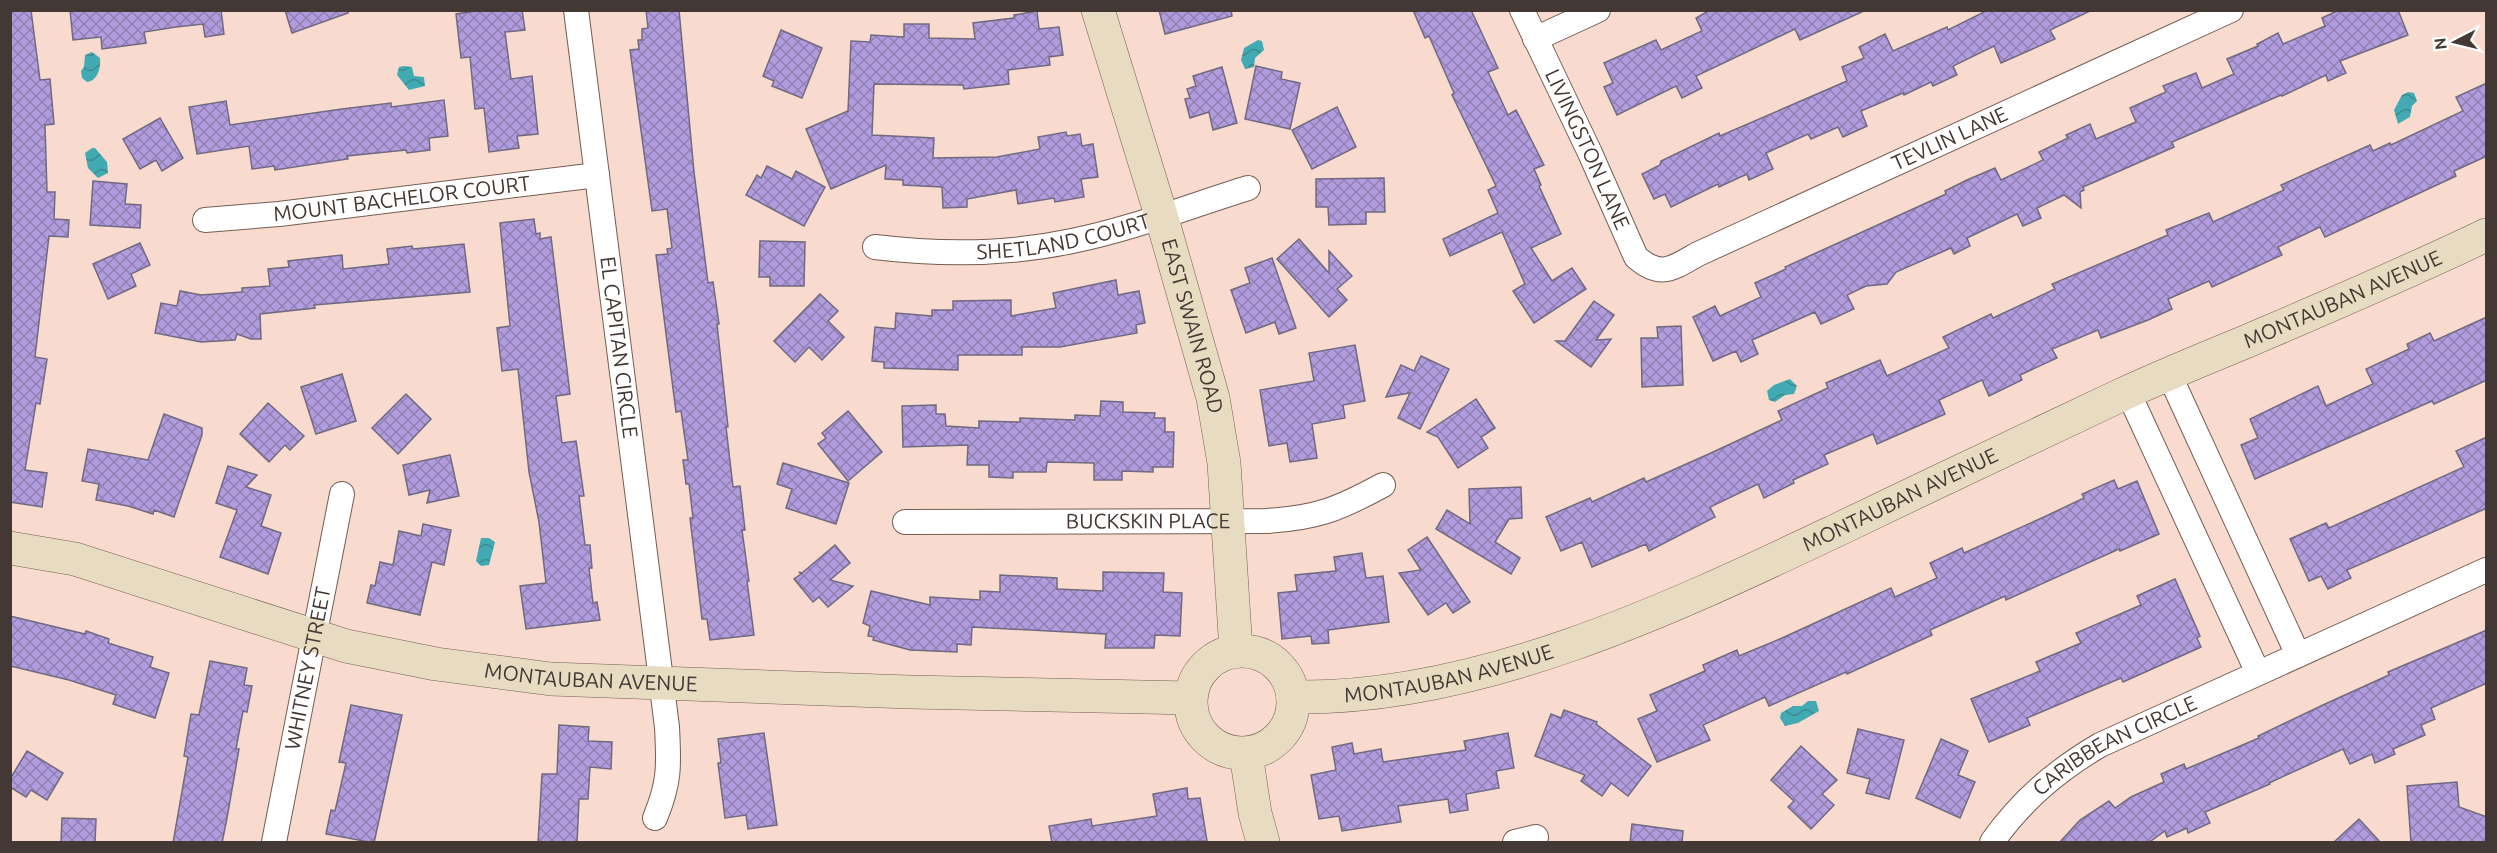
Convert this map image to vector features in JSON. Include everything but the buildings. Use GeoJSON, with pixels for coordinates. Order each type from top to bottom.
{"type":"FeatureCollection","features":[{"type":"Feature","properties":{"kind":"street","name":"EL CAPITAN CIRCLE"},"geometry":{"type":"LineString","coordinates":[[576,10],[667,727],[669,767],[666,792],[656,818]]}},
{"type":"Feature","properties":{"kind":"street","name":"EAST SWAIN ROAD"},"geometry":{"type":"LineString","coordinates":[[1098,10],[1161,216],[1213,398],[1224,463],[1236,651]]}},
{"type":"Feature","properties":{"kind":"street","name":"LIVINGSTON LANE"},"geometry":{"type":"LineString","coordinates":[[1522,10],[1590,153],[1636,257],[1647,267],[1670,270]]}},
{"type":"Feature","properties":{"kind":"street"},"geometry":{"type":"LineString","coordinates":[[1535,39],[1598,10]]}},
{"type":"Feature","properties":{"kind":"street","name":"TEVLIN LANE"},"geometry":{"type":"LineString","coordinates":[[1670,270],[1698,254],[2231,10]]}},
{"type":"Feature","properties":{"kind":"street","name":"MOUNT BACHELOR COURT"},"geometry":{"type":"LineString","coordinates":[[206,220],[279,214],[597,175]]}},
{"type":"Feature","properties":{"kind":"street","name":"SHETLAND COURT"},"geometry":{"type":"LineString","coordinates":[[875,247],[915,252],[976,253],[1024,249],[1072,241],[1121,229],[1248,188]]}},
{"type":"Feature","properties":{"kind":"street","name":"MONTAUBAN AVENUE"},"geometry":{"type":"LineString","coordinates":[[1293,697],[1384,691],[1441,682],[1516,663],[1624,624],[1778,558],[2128,392],[2487,235]]}},
{"type":"Feature","properties":{"kind":"street"},"geometry":{"type":"LineString","coordinates":[[2169,374],[2298,655]]}},
{"type":"Feature","properties":{"kind":"street"},"geometry":{"type":"LineString","coordinates":[[2128,392],[2258,674]]}},
{"type":"Feature","properties":{"kind":"street","name":"BUCKSKIN PLACE"},"geometry":{"type":"LineString","coordinates":[[905,522],[1302,519],[1344,506],[1383,484]]}},
{"type":"Feature","properties":{"kind":"street","name":"WHITNEY STREET"},"geometry":{"type":"LineString","coordinates":[[274,843],[342,494]]}},
{"type":"Feature","properties":{"kind":"street","name":"MONTAUBAN AVENUE"},"geometry":{"type":"LineString","coordinates":[[10,548],[75,559],[315,637],[436,664],[551,679],[1190,698]]}},
{"type":"Feature","properties":{"kind":"street","name":"CARIBBEAN CIRCLE"},"geometry":{"type":"LineString","coordinates":[[1992,843],[2033,792],[2067,765],[2100,745],[2487,570]]}},
{"type":"Feature","properties":{"kind":"street"},"geometry":{"type":"LineString","coordinates":[[1236,651],[1252,651],[1267,657],[1284,674],[1293,697],[1292,713],[1286,729],[1262,750],[1246,754],[1228,752],[1212,745],[1199,732],[1192,716],[1190,698],[1194,681],[1204,666],[1219,656],[1236,651]]}},
{"type":"Feature","properties":{"kind":"street"},"geometry":{"type":"LineString","coordinates":[[1246,754],[1255,813],[1263,843]]}},
{"type":"Feature","properties":{"kind":"water"},"geometry":{"type":"Polygon","coordinates":[[[1258,40],[1262,41],[1264,50],[1255,58],[1254,67],[1245,69],[1241,60],[1244,48],[1258,40]]]}},
{"type":"Feature","properties":{"kind":"water"},"geometry":{"type":"Polygon","coordinates":[[[92,52],[100,58],[100,65],[94,79],[87,82],[82,78],[81,71],[84,67],[85,55],[92,52]]]}},
{"type":"Feature","properties":{"kind":"water"},"geometry":{"type":"Polygon","coordinates":[[[399,67],[412,67],[414,76],[424,77],[425,86],[409,90],[397,75],[399,67]]]}},
{"type":"Feature","properties":{"kind":"water"},"geometry":{"type":"Polygon","coordinates":[[[2408,92],[2414,93],[2417,101],[2412,106],[2410,117],[2398,124],[2394,110],[2402,95],[2408,92]]]}},
{"type":"Feature","properties":{"kind":"water"},"geometry":{"type":"Polygon","coordinates":[[[95,148],[107,162],[108,173],[98,178],[88,168],[85,153],[95,148]]]}},
{"type":"Feature","properties":{"kind":"water"},"geometry":{"type":"Polygon","coordinates":[[[1790,379],[1797,386],[1794,394],[1785,395],[1775,402],[1769,400],[1767,391],[1774,385],[1790,379]]]}},
{"type":"Feature","properties":{"kind":"water"},"geometry":{"type":"Polygon","coordinates":[[[481,538],[489,538],[495,542],[489,565],[481,566],[476,561],[481,538]]]}},
{"type":"Feature","properties":{"kind":"water"},"geometry":{"type":"Polygon","coordinates":[[[1808,701],[1816,701],[1819,711],[1798,723],[1785,726],[1780,718],[1781,713],[1793,706],[1802,706],[1808,701]]]}}]}
